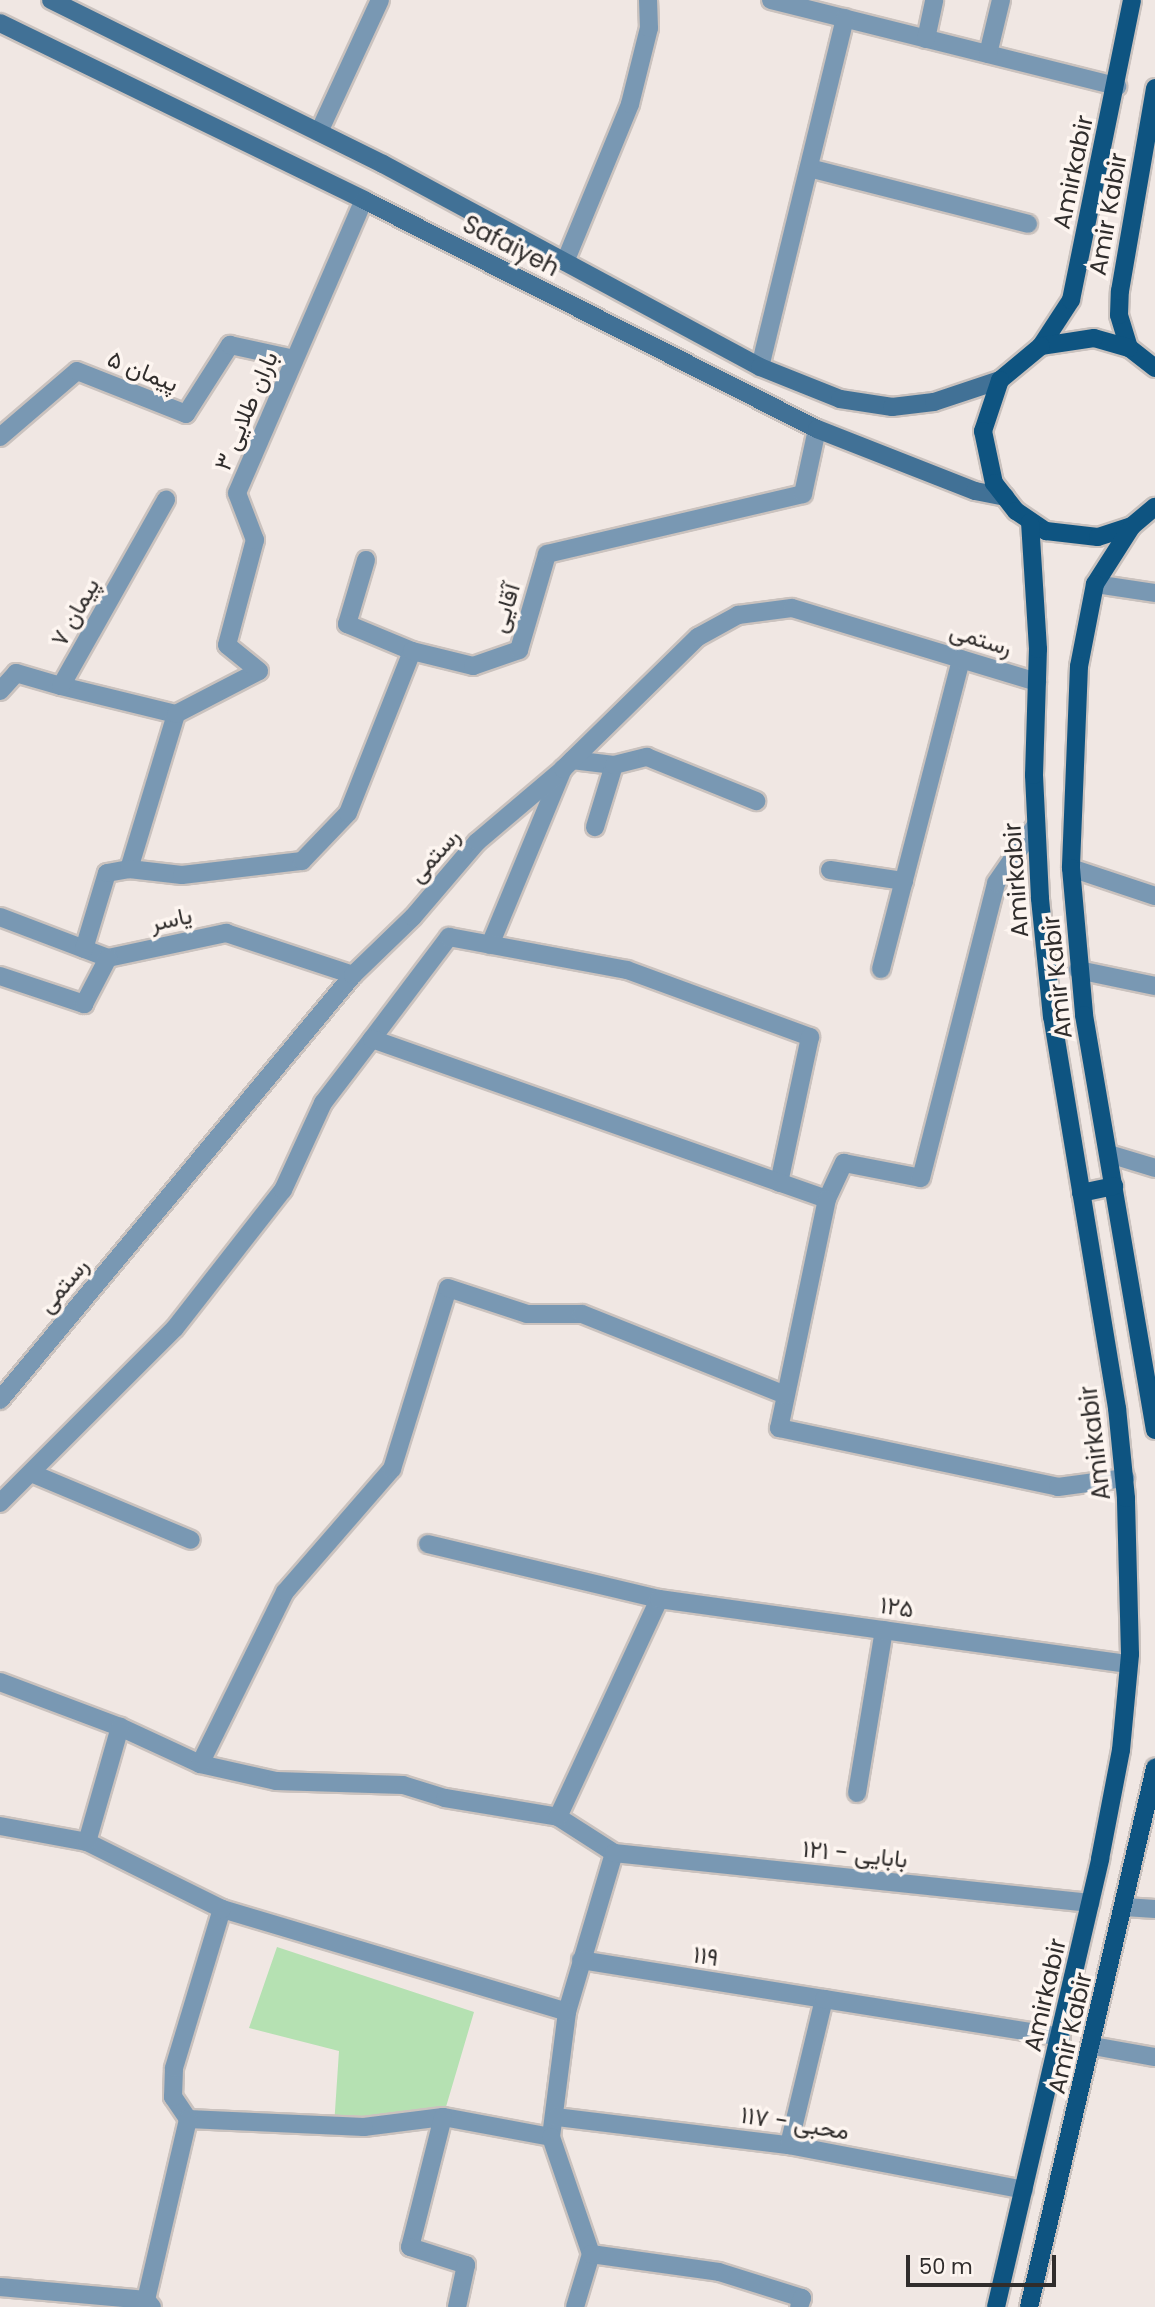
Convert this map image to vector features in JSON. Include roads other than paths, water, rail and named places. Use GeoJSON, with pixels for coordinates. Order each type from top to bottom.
{"type":"FeatureCollection","features":[{"type":"Feature","properties":{"kind":"main road","name":"Safaiyeh"},"geometry":{"type":"LineString","coordinates":[[51,0],[319,132],[760,367],[840,399],[892,407],[934,402],[1000,380]]}},
{"type":"Feature","properties":{"kind":"main road","name":"Amirkabir"},"geometry":{"type":"LineString","coordinates":[[1041,346],[1071,300],[1117,86],[1132,0]]}},
{"type":"Feature","properties":{"kind":"main road","name":"Safaiyeh"},"geometry":{"type":"LineString","coordinates":[[0,23],[364,200],[817,429],[975,491],[1005,498]]}},
{"type":"Feature","properties":{"kind":"main road","name":"Amir Kabir"},"geometry":{"type":"LineString","coordinates":[[1129,348],[1119,315],[1119,291],[1155,88]]}},
{"type":"Feature","properties":{"kind":"main road"},"geometry":{"type":"LineString","coordinates":[[1155,368],[1129,348],[1094,338],[1041,346],[1000,380],[986,413],[983,449],[994,483],[1030,522],[1080,538],[1132,526],[1155,507]]}},
{"type":"Feature","properties":{"kind":"main road","name":"Amirkabir"},"geometry":{"type":"LineString","coordinates":[[996,2307],[1061,2037],[1090,1903],[1121,1749],[1129,1664],[1125,1478],[1052,1017],[1037,825],[1037,682],[1030,522]]}},
{"type":"Feature","properties":{"kind":"main road","name":"Amir Kabir"},"geometry":{"type":"LineString","coordinates":[[1132,526],[1095,584],[1079,666],[1071,868],[1078,970],[1114,1186],[1151,1378],[1155,1430]]}},
{"type":"Feature","properties":{"kind":"main road"},"geometry":{"type":"LineString","coordinates":[[1081,1193],[1114,1186]]}},
{"type":"Feature","properties":{"kind":"main road","name":"Amir Kabir"},"geometry":{"type":"LineString","coordinates":[[1029,2307],[1093,2046],[1155,1768]]}},
{"type":"Feature","properties":{"kind":"street"},"geometry":{"type":"LineString","coordinates":[[319,132],[380,0]]}},
{"type":"Feature","properties":{"kind":"street"},"geometry":{"type":"LineString","coordinates":[[565,262],[630,104],[649,28],[648,0]]}},
{"type":"Feature","properties":{"kind":"street"},"geometry":{"type":"LineString","coordinates":[[771,0],[840,12],[926,39],[1117,86]]}},
{"type":"Feature","properties":{"kind":"street"},"geometry":{"type":"LineString","coordinates":[[926,39],[934,0]]}},
{"type":"Feature","properties":{"kind":"street"},"geometry":{"type":"LineString","coordinates":[[988,54],[1000,0]]}},
{"type":"Feature","properties":{"kind":"street"},"geometry":{"type":"LineString","coordinates":[[760,367],[809,168],[840,12]]}},
{"type":"Feature","properties":{"kind":"street"},"geometry":{"type":"LineString","coordinates":[[809,168],[1028,224]]}},
{"type":"Feature","properties":{"kind":"street","name":"باران طلایی ۳"},"geometry":{"type":"LineString","coordinates":[[176,714],[259,671],[227,645],[255,540],[236,493],[364,200]]}},
{"type":"Feature","properties":{"kind":"street","name":"پیمان ۵"},"geometry":{"type":"LineString","coordinates":[[0,437],[77,371],[186,414],[230,345],[295,359]]}},
{"type":"Feature","properties":{"kind":"street","name":"آقایی"},"geometry":{"type":"LineString","coordinates":[[412,651],[473,666],[519,650],[547,554],[803,494],[817,429]]}},
{"type":"Feature","properties":{"kind":"street","name":"پیمان ۷"},"geometry":{"type":"LineString","coordinates":[[0,691],[16,673],[61,686],[166,500]]}},
{"type":"Feature","properties":{"kind":"street"},"geometry":{"type":"LineString","coordinates":[[84,949],[107,873],[129,869],[182,875],[302,861],[348,813],[412,651],[347,624],[366,560]]}},
{"type":"Feature","properties":{"kind":"street"},"geometry":{"type":"LineString","coordinates":[[1095,584],[1155,593]]}},
{"type":"Feature","properties":{"kind":"street","name":"رستمی"},"geometry":{"type":"LineString","coordinates":[[0,1400],[353,975],[477,842],[568,765],[698,638],[738,615],[792,608],[1037,682]]}},
{"type":"Feature","properties":{"kind":"street"},"geometry":{"type":"LineString","coordinates":[[881,969],[961,659]]}},
{"type":"Feature","properties":{"kind":"street"},"geometry":{"type":"LineString","coordinates":[[61,686],[176,714],[129,869]]}},
{"type":"Feature","properties":{"kind":"street"},"geometry":{"type":"LineString","coordinates":[[490,945],[568,765],[614,765],[647,757],[756,801]]}},
{"type":"Feature","properties":{"kind":"street"},"geometry":{"type":"LineString","coordinates":[[595,827],[614,765]]}},
{"type":"Feature","properties":{"kind":"street"},"geometry":{"type":"LineString","coordinates":[[1037,825],[996,883],[921,1178],[844,1163],[827,1199],[779,1428],[1058,1487],[1125,1478]]}},
{"type":"Feature","properties":{"kind":"street"},"geometry":{"type":"LineString","coordinates":[[1071,868],[1155,896]]}},
{"type":"Feature","properties":{"kind":"street"},"geometry":{"type":"LineString","coordinates":[[830,870],[904,881]]}},
{"type":"Feature","properties":{"kind":"street"},"geometry":{"type":"LineString","coordinates":[[0,917],[108,958],[84,1004],[0,975]]}},
{"type":"Feature","properties":{"kind":"street","name":"یاسر"},"geometry":{"type":"LineString","coordinates":[[108,958],[226,933],[353,975]]}},
{"type":"Feature","properties":{"kind":"street"},"geometry":{"type":"LineString","coordinates":[[0,1503],[175,1328],[283,1190],[323,1103],[449,937],[627,970],[810,1037],[779,1183]]}},
{"type":"Feature","properties":{"kind":"street"},"geometry":{"type":"LineString","coordinates":[[1078,970],[1155,986]]}},
{"type":"Feature","properties":{"kind":"street"},"geometry":{"type":"LineString","coordinates":[[372,1039],[827,1199]]}},
{"type":"Feature","properties":{"kind":"street"},"geometry":{"type":"LineString","coordinates":[[1109,1154],[1155,1168]]}},
{"type":"Feature","properties":{"kind":"street"},"geometry":{"type":"LineString","coordinates":[[200,1764],[285,1592],[392,1469],[448,1288],[527,1314],[582,1314],[786,1395]]}},
{"type":"Feature","properties":{"kind":"street"},"geometry":{"type":"LineString","coordinates":[[31,1473],[191,1540]]}},
{"type":"Feature","properties":{"kind":"street","name":"۱۲۵"},"geometry":{"type":"LineString","coordinates":[[428,1544],[659,1599],[1129,1664]]}},
{"type":"Feature","properties":{"kind":"street"},"geometry":{"type":"LineString","coordinates":[[558,1817],[659,1599]]}},
{"type":"Feature","properties":{"kind":"street"},"geometry":{"type":"LineString","coordinates":[[857,1793],[884,1630]]}},
{"type":"Feature","properties":{"kind":"street"},"geometry":{"type":"LineString","coordinates":[[0,1682],[120,1727],[200,1764],[276,1781],[403,1785],[445,1798],[558,1817],[614,1853],[567,2012],[556,2116],[551,2137],[591,2254],[575,2307]]}},
{"type":"Feature","properties":{"kind":"street"},"geometry":{"type":"LineString","coordinates":[[87,1842],[120,1727]]}},
{"type":"Feature","properties":{"kind":"street"},"geometry":{"type":"LineString","coordinates":[[0,1826],[87,1842],[222,1909],[567,2012]]}},
{"type":"Feature","properties":{"kind":"street","name":"بابایی - ۱۲۱"},"geometry":{"type":"LineString","coordinates":[[614,1853],[1090,1903]]}},
{"type":"Feature","properties":{"kind":"street"},"geometry":{"type":"LineString","coordinates":[[1125,1907],[1155,1909]]}},
{"type":"Feature","properties":{"kind":"street"},"geometry":{"type":"LineString","coordinates":[[0,2287],[149,2303],[188,2119],[173,2097],[174,2068],[222,1909]]}},
{"type":"Feature","properties":{"kind":"street","name":"۱۱۹"},"geometry":{"type":"LineString","coordinates":[[581,1960],[1061,2037]]}},
{"type":"Feature","properties":{"kind":"street"},"geometry":{"type":"LineString","coordinates":[[789,2145],[824,1999]]}},
{"type":"Feature","properties":{"kind":"street"},"geometry":{"type":"LineString","coordinates":[[1093,2046],[1155,2057]]}},
{"type":"Feature","properties":{"kind":"street","name":"محبی - ۱۱۷"},"geometry":{"type":"LineString","coordinates":[[556,2116],[789,2145],[1024,2190]]}},
{"type":"Feature","properties":{"kind":"street"},"geometry":{"type":"LineString","coordinates":[[188,2119],[364,2127],[443,2117],[551,2137]]}},
{"type":"Feature","properties":{"kind":"street"},"geometry":{"type":"LineString","coordinates":[[443,2117],[410,2247],[466,2265],[457,2307]]}},
{"type":"Feature","properties":{"kind":"street"},"geometry":{"type":"LineString","coordinates":[[591,2254],[719,2272],[802,2298],[799,2307]]}}]}
